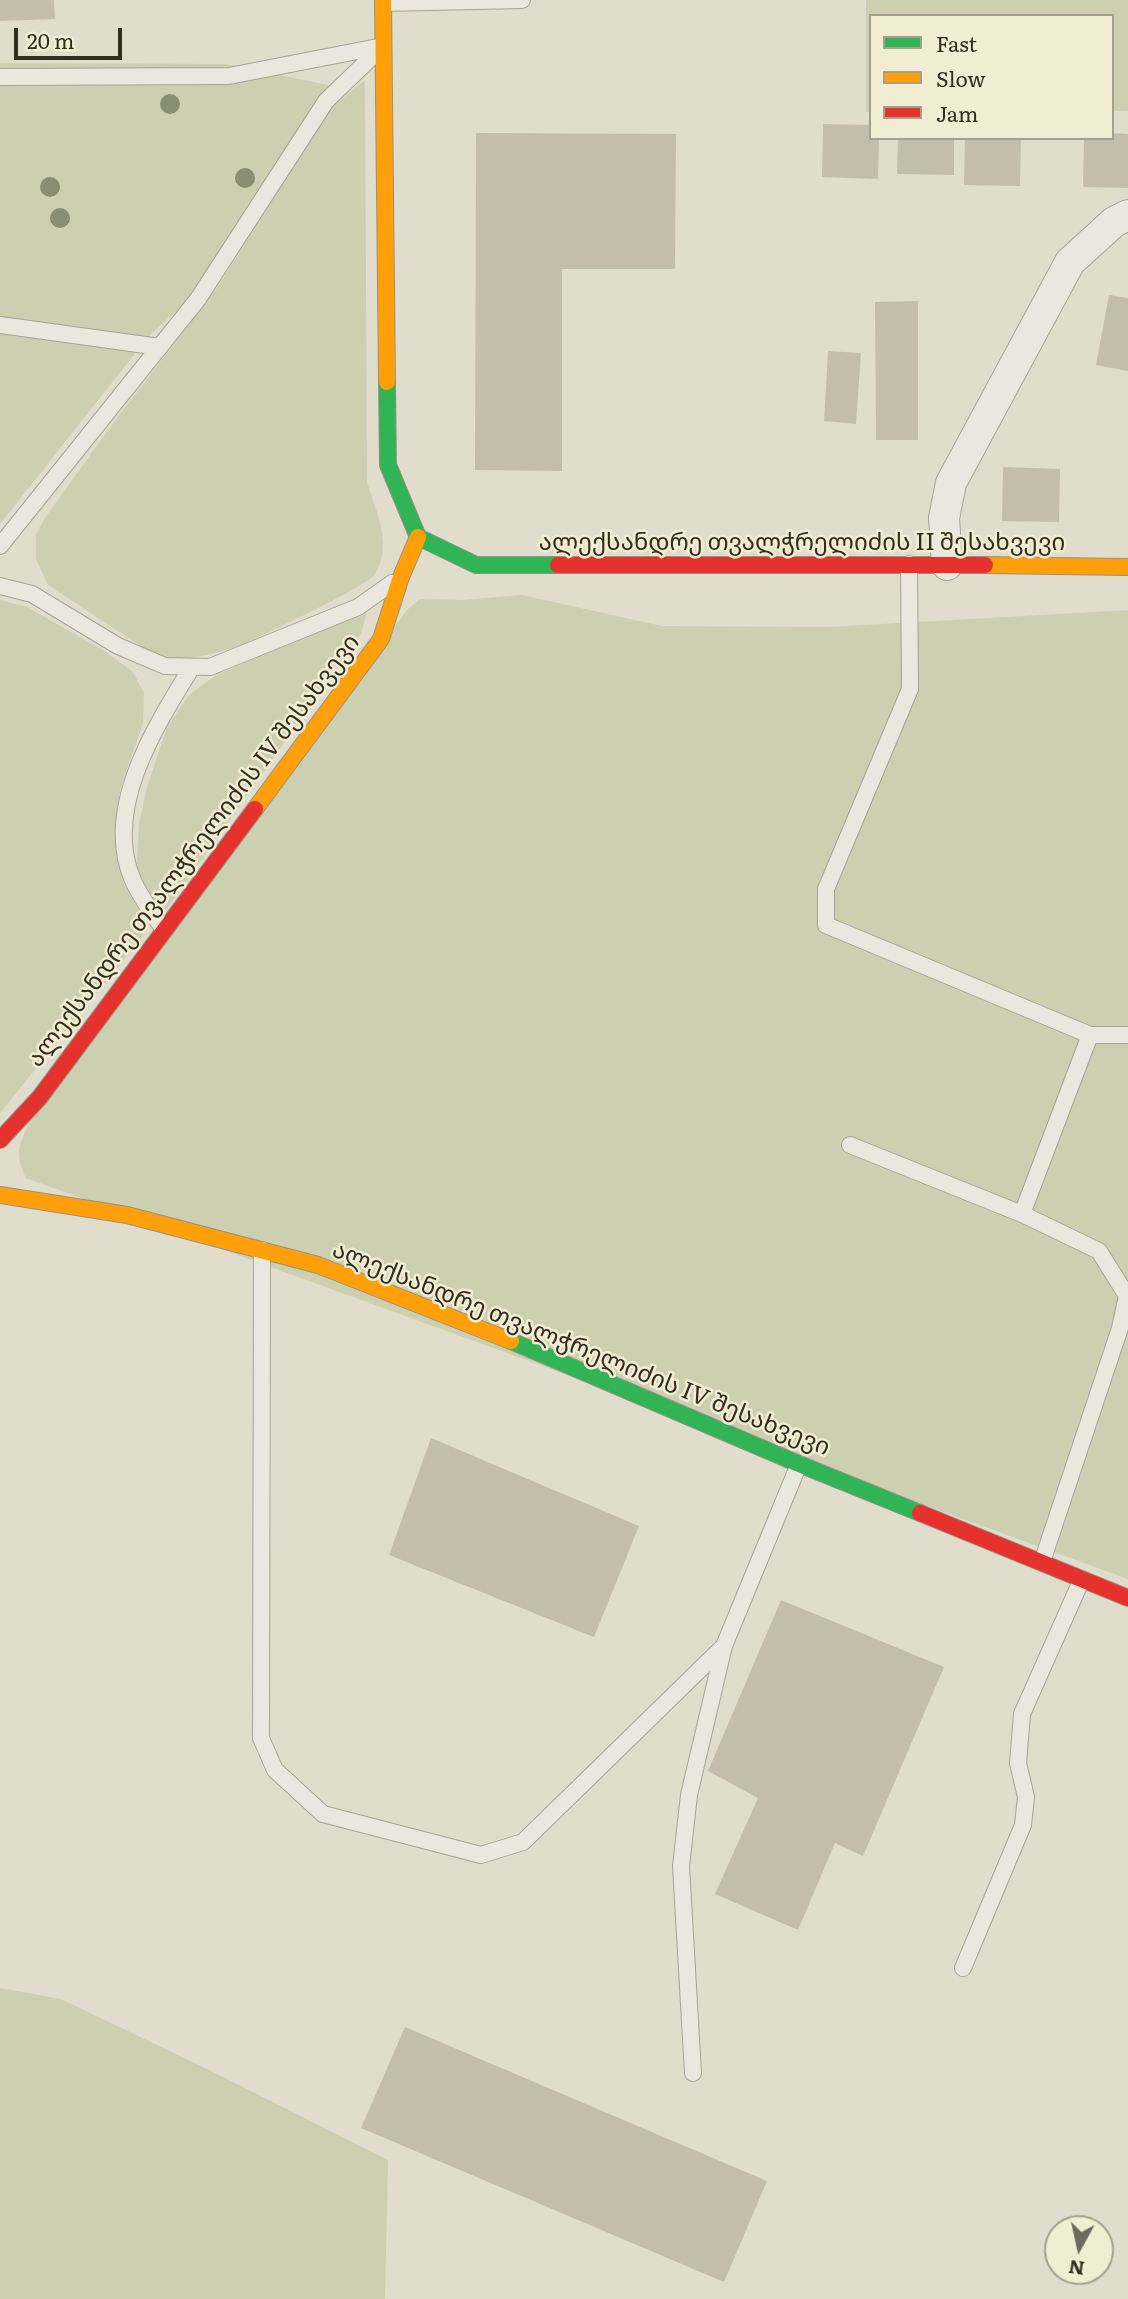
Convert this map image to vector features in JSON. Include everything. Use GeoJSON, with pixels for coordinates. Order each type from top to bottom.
{"type":"FeatureCollection","features":[{"type":"Feature","properties":{"kind":"street"},"geometry":{"type":"LineString","coordinates":[[383,1],[388,465],[418,537]]}},
{"type":"Feature","properties":{"kind":"street"},"geometry":{"type":"LineString","coordinates":[[947,565],[944,518],[951,483],[1070,262],[1114,222],[1128,215]]}},
{"type":"Feature","properties":{"kind":"street","name":"ალექსანდრე თვალჭრელიძის II შესახვევი"},"geometry":{"type":"LineString","coordinates":[[418,537],[476,565],[909,564],[1128,567]]}},
{"type":"Feature","properties":{"kind":"street","name":"ალექსანდრე თვალჭრელიძის IV შესახვევი"},"geometry":{"type":"LineString","coordinates":[[0,1140],[40,1097],[381,639],[401,577],[418,537]]}},
{"type":"Feature","properties":{"kind":"street","name":"ალექსანდრე თვალჭრელიძის IV შესახვევი"},"geometry":{"type":"LineString","coordinates":[[0,1195],[127,1215],[318,1265],[486,1330],[799,1464],[1128,1598]]}},
{"type":"Feature","properties":{"kind":"lane"},"geometry":{"type":"LineString","coordinates":[[383,1],[522,0]]}},
{"type":"Feature","properties":{"kind":"lane"},"geometry":{"type":"LineString","coordinates":[[0,77],[229,76],[383,46]]}},
{"type":"Feature","properties":{"kind":"lane"},"geometry":{"type":"LineString","coordinates":[[0,545],[198,299],[326,101],[383,46]]}},
{"type":"Feature","properties":{"kind":"lane"},"geometry":{"type":"LineString","coordinates":[[0,325],[160,347]]}},
{"type":"Feature","properties":{"kind":"lane"},"geometry":{"type":"LineString","coordinates":[[909,564],[910,690],[826,889],[826,925],[1090,1035],[1128,1035]]}},
{"type":"Feature","properties":{"kind":"lane"},"geometry":{"type":"LineString","coordinates":[[0,586],[32,594],[118,646],[165,666],[210,667],[358,607],[401,577]]}},
{"type":"Feature","properties":{"kind":"lane"},"geometry":{"type":"LineString","coordinates":[[164,931],[132,879],[123,846],[128,797],[157,724],[192,667]]}},
{"type":"Feature","properties":{"kind":"lane"},"geometry":{"type":"LineString","coordinates":[[1022,1214],[1090,1035]]}},
{"type":"Feature","properties":{"kind":"lane"},"geometry":{"type":"LineString","coordinates":[[850,1145],[1022,1214],[1099,1251],[1126,1296],[1120,1328],[1042,1562]]}},
{"type":"Feature","properties":{"kind":"lane"},"geometry":{"type":"LineString","coordinates":[[262,1250],[261,1738],[275,1770],[323,1814],[481,1855],[523,1842],[724,1646]]}},
{"type":"Feature","properties":{"kind":"lane"},"geometry":{"type":"LineString","coordinates":[[693,2073],[681,1866],[689,1795],[724,1646],[799,1464]]}},
{"type":"Feature","properties":{"kind":"lane"},"geometry":{"type":"LineString","coordinates":[[962,1968],[1023,1825],[1026,1797],[1018,1763],[1023,1714],[1082,1579]]}},
{"type":"Feature","properties":{"kind":"green space"},"geometry":{"type":"Polygon","coordinates":[[[866,0],[1128,0],[1128,111],[1114,111],[1114,14],[869,14],[869,112],[866,112],[866,0]]]}},
{"type":"Feature","properties":{"kind":"green space"},"geometry":{"type":"Polygon","coordinates":[[[0,63],[226,64],[333,86],[308,113],[187,301],[149,336],[0,524],[0,63]]]}},
{"type":"Feature","properties":{"kind":"green space"},"geometry":{"type":"Polygon","coordinates":[[[365,80],[367,482],[383,540],[380,563],[375,574],[354,589],[243,644],[189,658],[150,652],[48,585],[36,559],[36,534],[108,430],[217,288],[331,108],[365,80]]]}},
{"type":"Feature","properties":{"kind":"green space"},"geometry":{"type":"Polygon","coordinates":[[[522,595],[662,626],[829,627],[1128,610],[1128,1579],[26,1178],[19,1149],[30,1120],[407,610],[420,599],[463,600],[522,595]]]}},
{"type":"Feature","properties":{"kind":"green space"},"geometry":{"type":"Polygon","coordinates":[[[0,600],[27,607],[106,652],[133,672],[144,693],[143,723],[120,790],[115,835],[123,882],[139,910],[143,936],[0,1113],[0,600]]]}},
{"type":"Feature","properties":{"kind":"green space"},"geometry":{"type":"Polygon","coordinates":[[[367,611],[361,634],[166,910],[158,906],[138,878],[139,824],[147,787],[167,727],[189,695],[216,675],[367,611]]]}},
{"type":"Feature","properties":{"kind":"green space"},"geometry":{"type":"Polygon","coordinates":[[[0,1988],[61,1999],[388,2160],[385,2299],[0,2299],[0,1988]]]}},
{"type":"Feature","properties":{"kind":"building"},"geometry":{"type":"Polygon","coordinates":[[[0,0],[54,0],[55,19],[0,21],[0,0]]]}},
{"type":"Feature","properties":{"kind":"building"},"geometry":{"type":"Polygon","coordinates":[[[823,124],[869,125],[869,140],[879,140],[878,179],[822,177],[823,124]]]}},
{"type":"Feature","properties":{"kind":"building"},"geometry":{"type":"Polygon","coordinates":[[[476,133],[676,134],[675,269],[562,269],[562,471],[475,470],[476,133]]]}},
{"type":"Feature","properties":{"kind":"building"},"geometry":{"type":"Polygon","coordinates":[[[1114,133],[1128,134],[1128,188],[1083,187],[1084,140],[1114,140],[1114,133]]]}},
{"type":"Feature","properties":{"kind":"building"},"geometry":{"type":"Polygon","coordinates":[[[898,140],[954,140],[954,175],[897,174],[898,140]]]}},
{"type":"Feature","properties":{"kind":"building"},"geometry":{"type":"Polygon","coordinates":[[[965,140],[1021,140],[1020,186],[964,185],[965,140]]]}},
{"type":"Feature","properties":{"kind":"building"},"geometry":{"type":"Polygon","coordinates":[[[1109,295],[1128,298],[1128,371],[1096,365],[1109,295]]]}},
{"type":"Feature","properties":{"kind":"building"},"geometry":{"type":"Polygon","coordinates":[[[918,301],[918,440],[876,440],[875,302],[918,301]]]}},
{"type":"Feature","properties":{"kind":"building"},"geometry":{"type":"Polygon","coordinates":[[[828,351],[861,353],[856,424],[824,421],[828,351]]]}},
{"type":"Feature","properties":{"kind":"building"},"geometry":{"type":"Polygon","coordinates":[[[1003,467],[1060,469],[1059,522],[1002,521],[1003,467]]]}},
{"type":"Feature","properties":{"kind":"building"},"geometry":{"type":"Polygon","coordinates":[[[431,1438],[639,1526],[594,1637],[389,1555],[431,1438]]]}},
{"type":"Feature","properties":{"kind":"building"},"geometry":{"type":"Polygon","coordinates":[[[781,1600],[944,1667],[863,1856],[835,1843],[798,1930],[715,1894],[758,1798],[708,1771],[781,1600]]]}},
{"type":"Feature","properties":{"kind":"building"},"geometry":{"type":"Polygon","coordinates":[[[405,2027],[767,2181],[724,2282],[361,2128],[405,2027]]]}},
{"type":"Feature","properties":{"kind":"traffic: fast"},"geometry":{"type":"LineString","coordinates":[[387,382],[388,465],[418,537],[476,565],[558,565]]}},
{"type":"Feature","properties":{"kind":"traffic: fast"},"geometry":{"type":"LineString","coordinates":[[511,1341],[920,1513]]}},
{"type":"Feature","properties":{"kind":"traffic: slow"},"geometry":{"type":"LineString","coordinates":[[383,0],[387,382]]}},
{"type":"Feature","properties":{"kind":"traffic: slow"},"geometry":{"type":"LineString","coordinates":[[255,809],[381,639],[401,577],[418,537]]}},
{"type":"Feature","properties":{"kind":"traffic: slow"},"geometry":{"type":"LineString","coordinates":[[985,565],[1128,567]]}},
{"type":"Feature","properties":{"kind":"traffic: slow"},"geometry":{"type":"LineString","coordinates":[[0,1195],[127,1215],[318,1265],[511,1341]]}},
{"type":"Feature","properties":{"kind":"traffic: jam"},"geometry":{"type":"LineString","coordinates":[[558,565],[985,565]]}},
{"type":"Feature","properties":{"kind":"traffic: jam"},"geometry":{"type":"LineString","coordinates":[[0,1140],[40,1097],[255,809]]}},
{"type":"Feature","properties":{"kind":"traffic: jam"},"geometry":{"type":"LineString","coordinates":[[920,1513],[1128,1598]]}}]}
